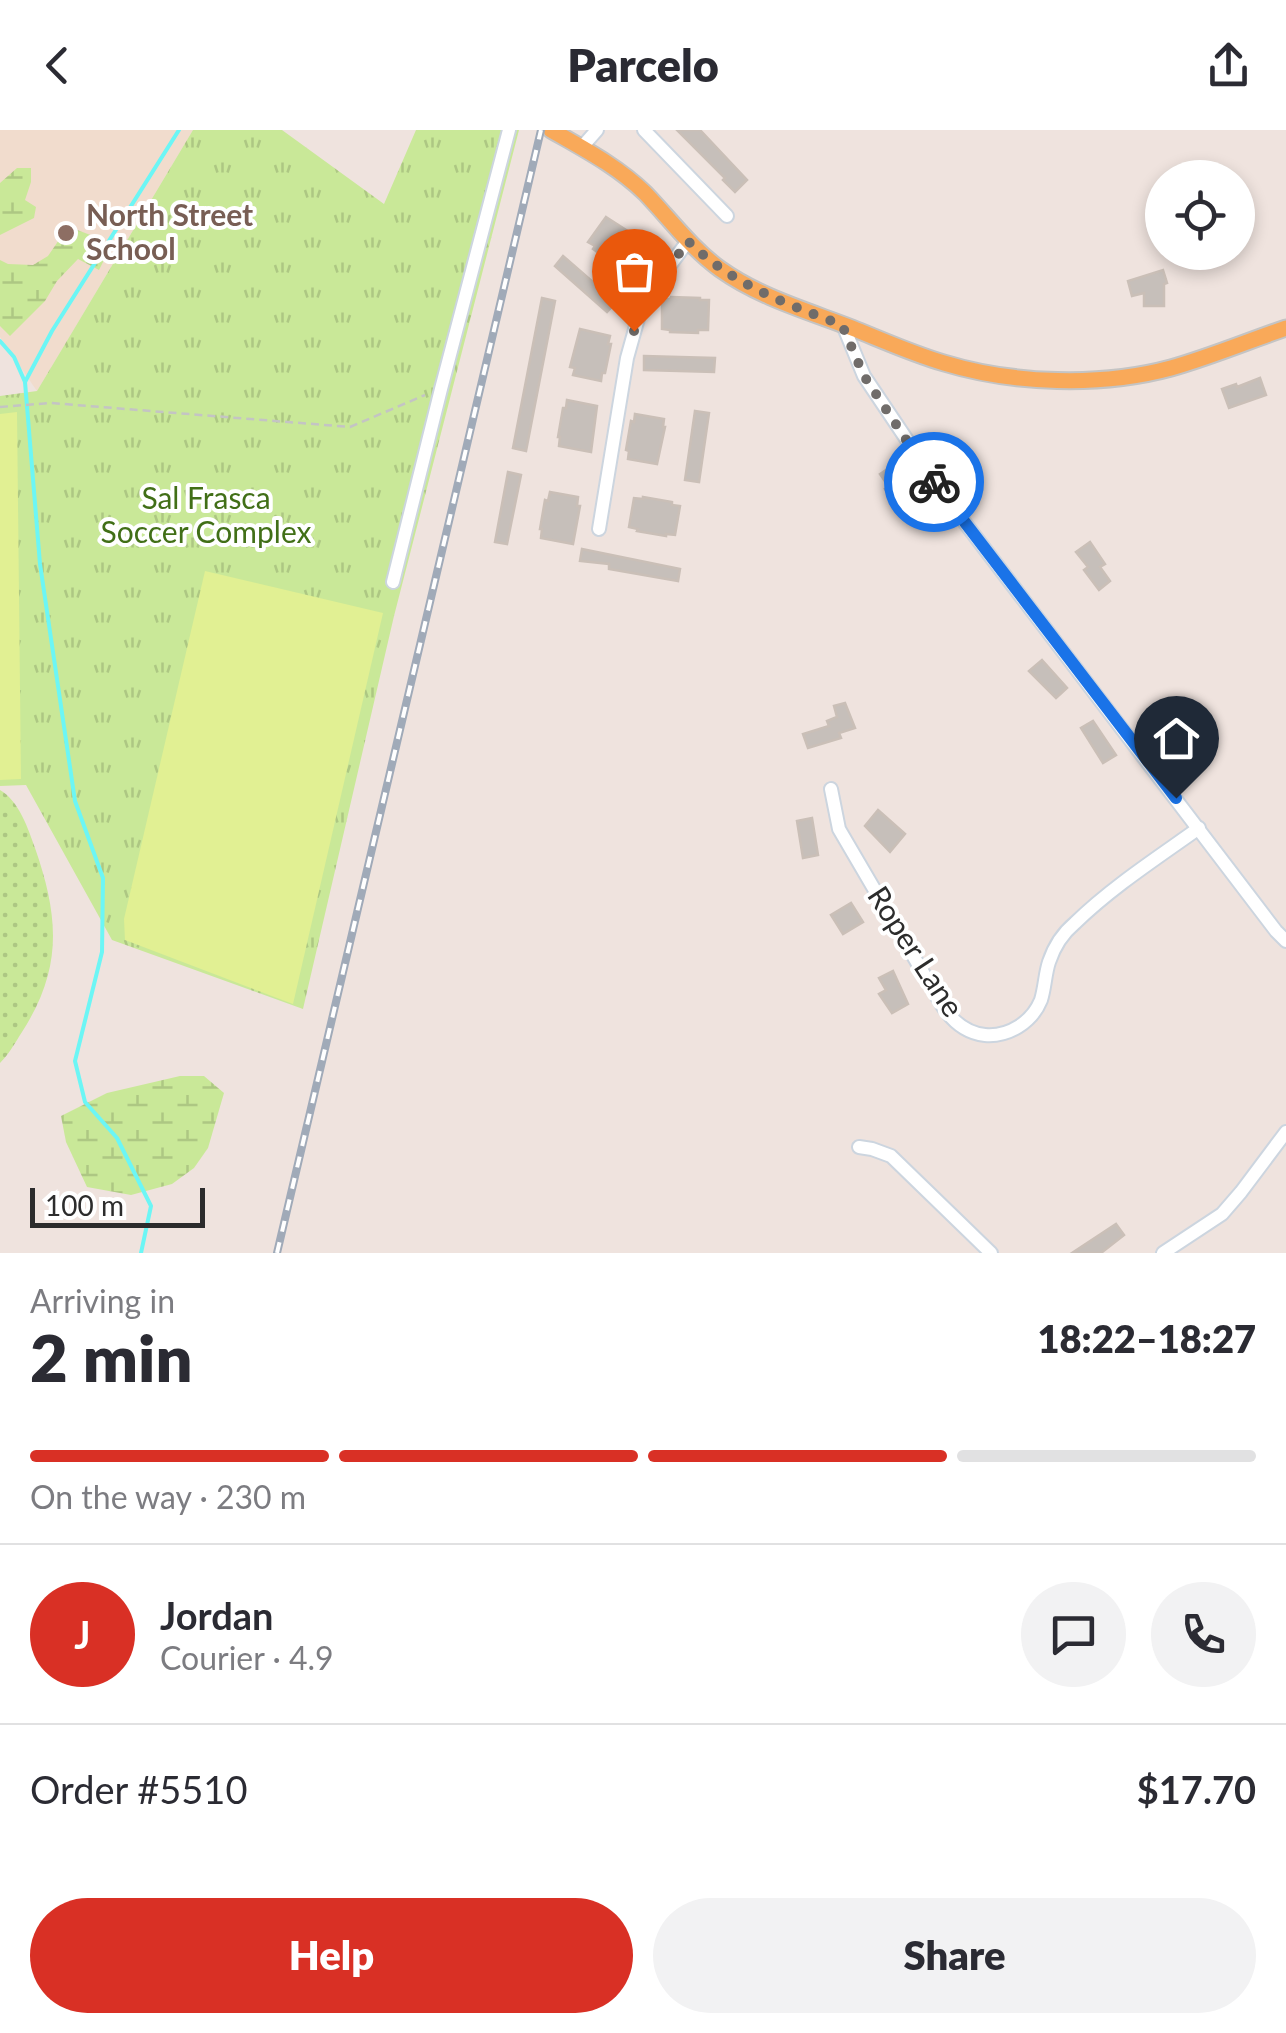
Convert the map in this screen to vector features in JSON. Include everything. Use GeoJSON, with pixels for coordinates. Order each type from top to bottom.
{"type":"FeatureCollection","features":[{"type":"Feature","properties":{"kind":"main road"},"geometry":{"type":"LineString","coordinates":[[550,130],[624,174],[721,270],[748,286],[943,363],[1027,379],[1104,379],[1167,369],[1286,328]]}},
{"type":"Feature","properties":{"kind":"street"},"geometry":{"type":"LineString","coordinates":[[393,582],[509,130]]}},
{"type":"Feature","properties":{"kind":"street"},"geometry":{"type":"LineString","coordinates":[[582,147],[596,130]]}},
{"type":"Feature","properties":{"kind":"street"},"geometry":{"type":"LineString","coordinates":[[644,130],[727,216]]}},
{"type":"Feature","properties":{"kind":"street"},"geometry":{"type":"LineString","coordinates":[[599,528],[634,331],[646,300],[688,241]]}},
{"type":"Feature","properties":{"kind":"street"},"geometry":{"type":"LineString","coordinates":[[842,325],[864,376],[926,471],[1286,941]]}},
{"type":"Feature","properties":{"kind":"street","name":"Roper Lane"},"geometry":{"type":"LineString","coordinates":[[831,789],[839,829],[948,1014],[964,1028],[984,1034],[1006,1032],[1024,1022],[1038,1006],[1049,962],[1063,935],[1096,904],[1198,828]]}},
{"type":"Feature","properties":{"kind":"street"},"geometry":{"type":"LineString","coordinates":[[1163,1253],[1222,1214],[1286,1132]]}},
{"type":"Feature","properties":{"kind":"street"},"geometry":{"type":"LineString","coordinates":[[859,1148],[872,1148],[891,1156],[990,1253]]}},
{"type":"Feature","properties":{"kind":"path"},"geometry":{"type":"LineString","coordinates":[[0,407],[51,404],[350,426],[440,389]]}},
{"type":"Feature","properties":{"kind":"shaded area","name":"North Street School"},"geometry":{"type":"Polygon","coordinates":[[[0,130],[193,130],[37,391],[0,337],[0,130]]]}},
{"type":"Feature","properties":{"kind":"green space","name":"Sal Frasca Soccer Complex"},"geometry":{"type":"Polygon","coordinates":[[[193,130],[282,130],[384,204],[416,130],[519,130],[394,616],[303,1009],[112,940],[26,785],[0,786],[0,396],[37,391],[193,130]]]}},
{"type":"Feature","properties":{"kind":"green space"},"geometry":{"type":"Polygon","coordinates":[[[17,168],[31,168],[25,200],[36,207],[34,218],[0,235],[0,183],[17,168]]]}},
{"type":"Feature","properties":{"kind":"green space"},"geometry":{"type":"Polygon","coordinates":[[[72,228],[101,239],[107,254],[99,270],[78,259],[45,301],[10,336],[0,326],[0,260],[33,265],[48,256],[72,228]]]}},
{"type":"Feature","properties":{"kind":"green space"},"geometry":{"type":"Polygon","coordinates":[[[17,412],[21,779],[0,780],[0,414],[17,412]]]}},
{"type":"Feature","properties":{"kind":"green space"},"geometry":{"type":"Polygon","coordinates":[[[205,571],[383,613],[293,1004],[125,940],[124,919],[205,571]]]}},
{"type":"Feature","properties":{"kind":"green space"},"geometry":{"type":"Polygon","coordinates":[[[0,790],[18,808],[35,848],[49,897],[53,942],[45,986],[35,1009],[0,1063],[0,790]]]}},
{"type":"Feature","properties":{"kind":"green space"},"geometry":{"type":"Polygon","coordinates":[[[180,1076],[204,1076],[224,1093],[208,1148],[194,1168],[172,1184],[131,1195],[87,1187],[66,1142],[61,1116],[107,1093],[180,1076]]]}},
{"type":"Feature","properties":{"kind":"building"},"geometry":{"type":"Polygon","coordinates":[[[677,130],[700,130],[747,180],[735,192],[677,130]]]}},
{"type":"Feature","properties":{"kind":"building"},"geometry":{"type":"Polygon","coordinates":[[[606,217],[643,245],[626,269],[588,242],[606,217]]]}},
{"type":"Feature","properties":{"kind":"building"},"geometry":{"type":"Polygon","coordinates":[[[563,256],[616,302],[607,312],[555,266],[563,256]]]}},
{"type":"Feature","properties":{"kind":"building"},"geometry":{"type":"Polygon","coordinates":[[[1163,270],[1167,283],[1164,306],[1144,306],[1144,293],[1132,296],[1128,281],[1163,270]]]}},
{"type":"Feature","properties":{"kind":"building"},"geometry":{"type":"Polygon","coordinates":[[[542,298],[555,301],[526,451],[513,448],[542,298]]]}},
{"type":"Feature","properties":{"kind":"building"},"geometry":{"type":"Polygon","coordinates":[[[662,299],[709,300],[708,330],[698,333],[662,329],[662,299]]]}},
{"type":"Feature","properties":{"kind":"building"},"geometry":{"type":"Polygon","coordinates":[[[580,329],[610,336],[601,381],[573,375],[575,368],[570,367],[580,329]]]}},
{"type":"Feature","properties":{"kind":"building"},"geometry":{"type":"Polygon","coordinates":[[[644,356],[715,358],[714,372],[644,370],[644,356]]]}},
{"type":"Feature","properties":{"kind":"building"},"geometry":{"type":"Polygon","coordinates":[[[1260,378],[1266,395],[1229,408],[1222,389],[1260,378]]]}},
{"type":"Feature","properties":{"kind":"building"},"geometry":{"type":"Polygon","coordinates":[[[567,400],[597,406],[591,452],[559,446],[567,400]]]}},
{"type":"Feature","properties":{"kind":"building"},"geometry":{"type":"Polygon","coordinates":[[[695,411],[709,413],[699,482],[685,480],[695,411]]]}},
{"type":"Feature","properties":{"kind":"building"},"geometry":{"type":"Polygon","coordinates":[[[635,414],[664,419],[657,464],[628,459],[626,450],[635,414]]]}},
{"type":"Feature","properties":{"kind":"building"},"geometry":{"type":"Polygon","coordinates":[[[892,466],[915,498],[903,507],[885,489],[889,487],[880,474],[892,466]]]}},
{"type":"Feature","properties":{"kind":"building"},"geometry":{"type":"Polygon","coordinates":[[[508,472],[521,475],[507,544],[495,542],[508,472]]]}},
{"type":"Feature","properties":{"kind":"building"},"geometry":{"type":"Polygon","coordinates":[[[550,492],[578,497],[573,544],[541,538],[545,500],[548,501],[550,492]]]}},
{"type":"Feature","properties":{"kind":"building"},"geometry":{"type":"Polygon","coordinates":[[[634,498],[680,506],[675,535],[629,527],[634,498]]]}},
{"type":"Feature","properties":{"kind":"building"},"geometry":{"type":"Polygon","coordinates":[[[1090,542],[1105,564],[1100,567],[1110,581],[1099,590],[1076,552],[1090,542]]]}},
{"type":"Feature","properties":{"kind":"building"},"geometry":{"type":"Polygon","coordinates":[[[582,549],[680,569],[678,581],[580,561],[582,549]]]}},
{"type":"Feature","properties":{"kind":"building"},"geometry":{"type":"Polygon","coordinates":[[[1042,660],[1067,688],[1056,698],[1029,671],[1042,660]]]}},
{"type":"Feature","properties":{"kind":"building"},"geometry":{"type":"Polygon","coordinates":[[[845,703],[855,728],[839,733],[841,738],[808,748],[803,734],[829,726],[827,721],[837,717],[834,706],[845,703]]]}},
{"type":"Feature","properties":{"kind":"building"},"geometry":{"type":"Polygon","coordinates":[[[1093,721],[1116,755],[1103,763],[1081,728],[1093,721]]]}},
{"type":"Feature","properties":{"kind":"building"},"geometry":{"type":"Polygon","coordinates":[[[878,810],[905,834],[890,852],[865,826],[878,810]]]}},
{"type":"Feature","properties":{"kind":"building"},"geometry":{"type":"Polygon","coordinates":[[[812,818],[818,855],[803,858],[797,821],[812,818]]]}},
{"type":"Feature","properties":{"kind":"building"},"geometry":{"type":"Polygon","coordinates":[[[851,903],[863,922],[843,934],[831,915],[851,903]]]}},
{"type":"Feature","properties":{"kind":"building"},"geometry":{"type":"Polygon","coordinates":[[[893,971],[908,1004],[892,1013],[879,994],[886,990],[879,978],[893,971]]]}},
{"type":"Feature","properties":{"kind":"building"},"geometry":{"type":"Polygon","coordinates":[[[1116,1224],[1124,1235],[1101,1253],[1072,1253],[1116,1224]]]}},
{"type":"Feature","properties":{"kind":"waterway"},"geometry":{"type":"LineString","coordinates":[[25,382],[52,331],[179,130]]}},
{"type":"Feature","properties":{"kind":"waterway"},"geometry":{"type":"LineString","coordinates":[[0,341],[14,357],[25,382],[40,564],[75,801],[103,878],[102,952],[75,1061],[85,1102],[117,1138],[151,1206],[141,1253]]}},
{"type":"Feature","properties":{"kind":"railway"},"geometry":{"type":"LineString","coordinates":[[277,1253],[541,130]]}},
{"type":"Feature","properties":{"kind":"way so far"},"geometry":{"type":"LineString","coordinates":[[634,331],[646,300],[688,241],[721,270],[748,286],[842,325],[864,376],[934,482]]}},
{"type":"Feature","properties":{"kind":"place","name":"North Street School"},"geometry":{"type":"Point","coordinates":[66,233]}},
{"type":"Feature","properties":{"kind":"route"},"geometry":{"type":"LineString","coordinates":[[934,482],[1176,798]]}}]}
